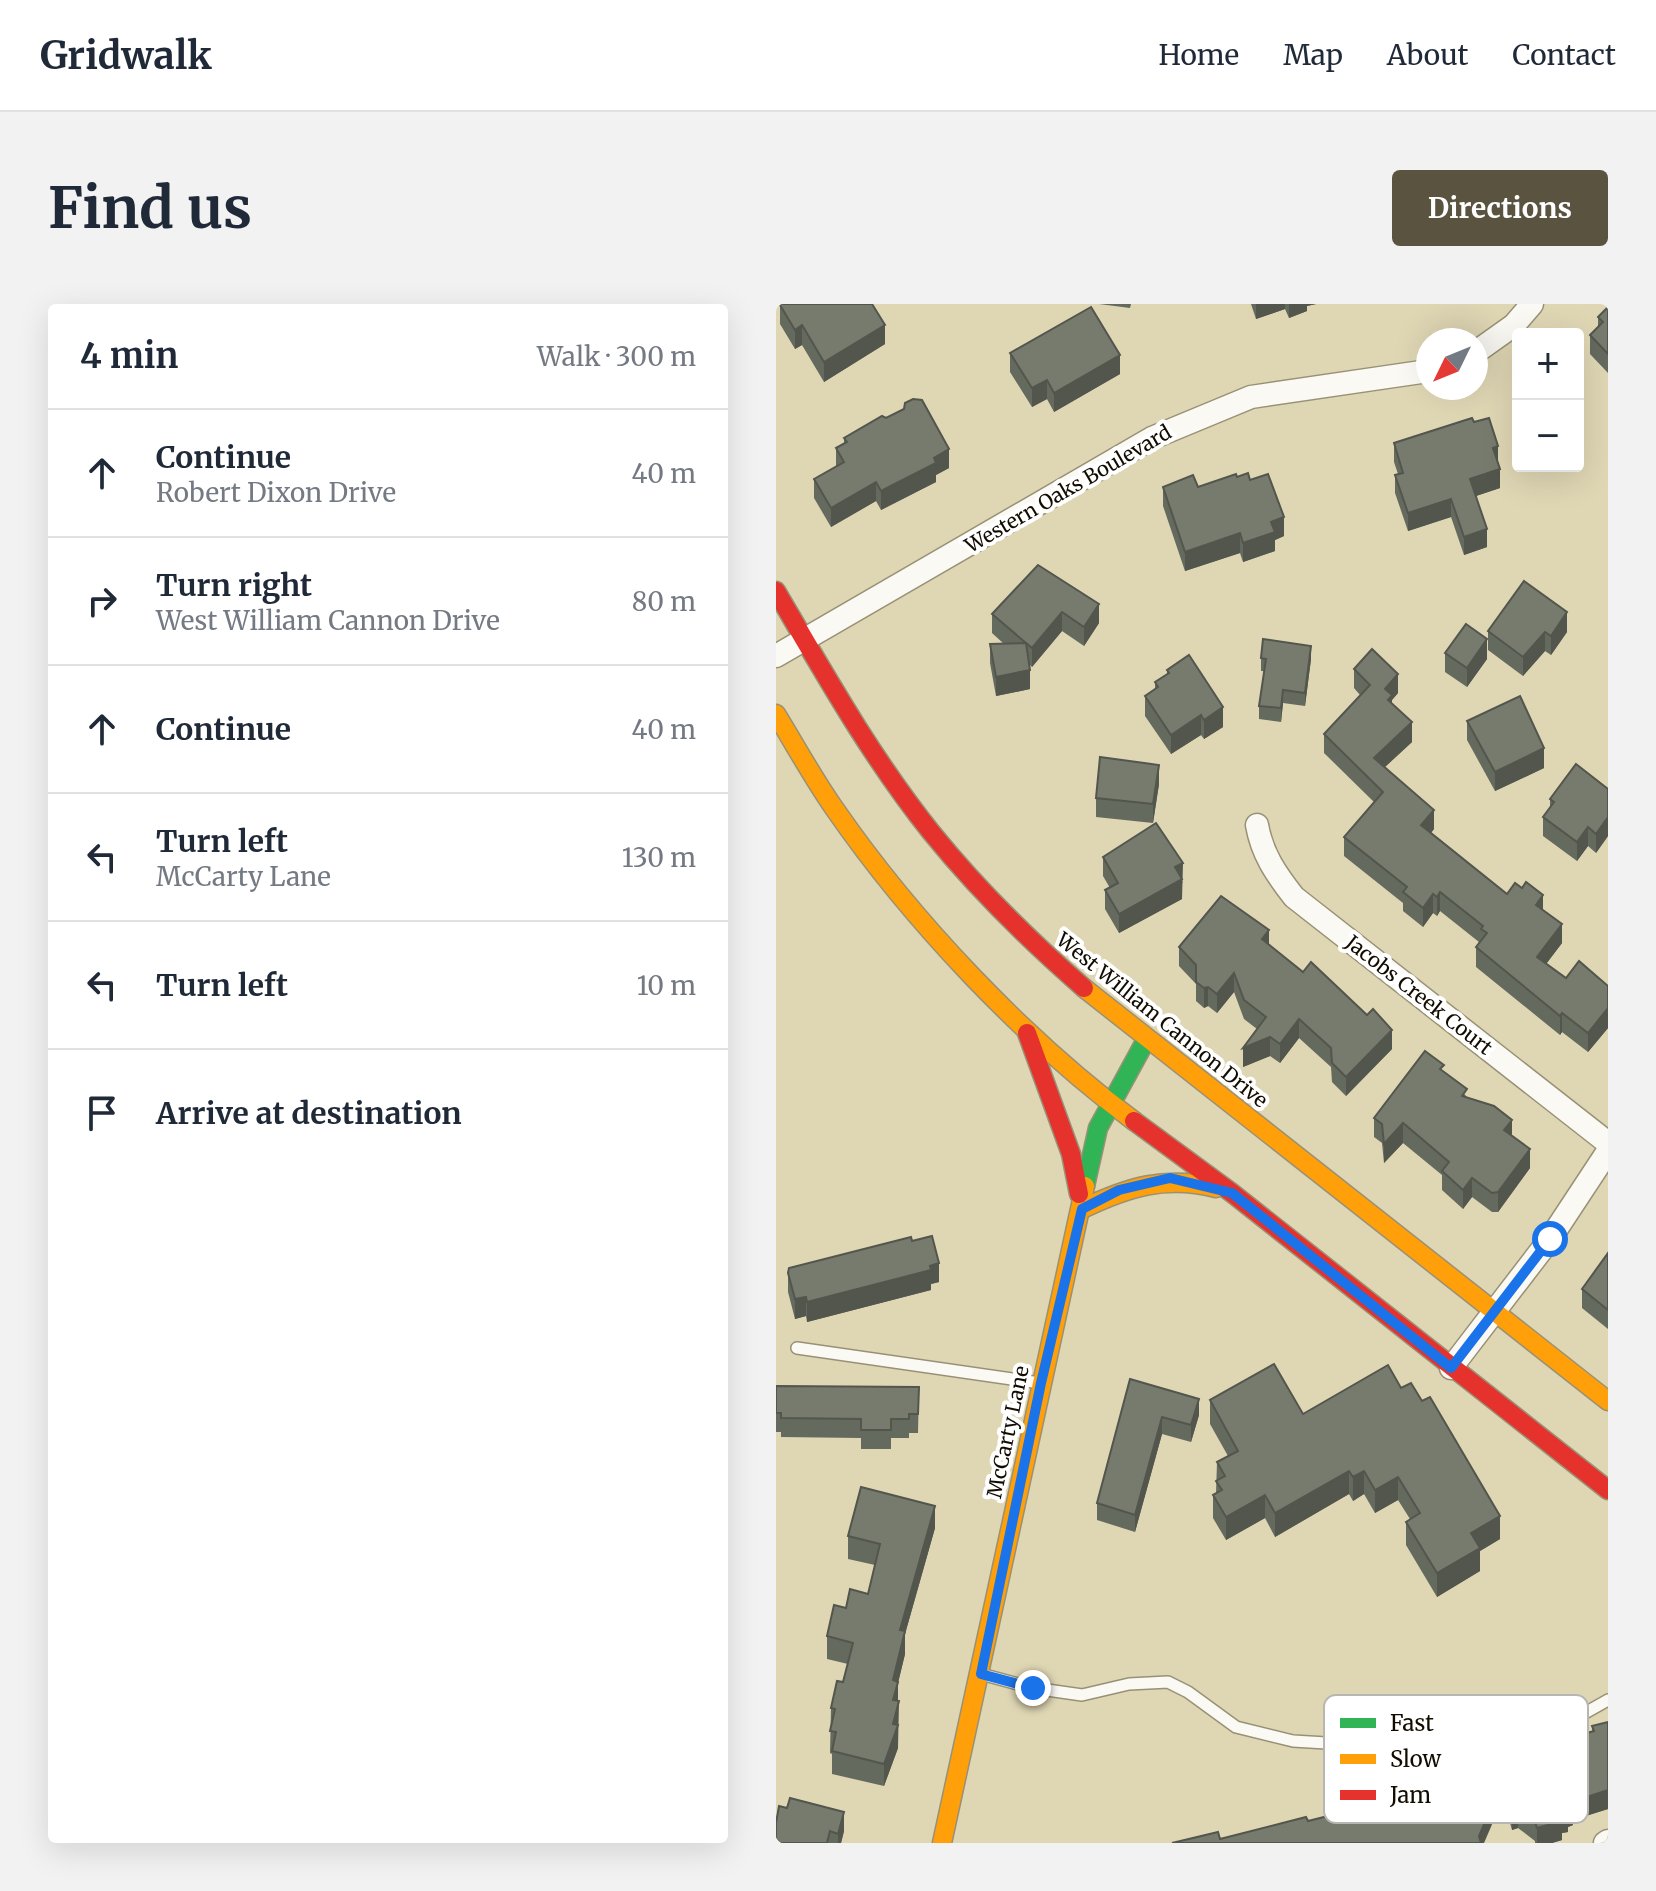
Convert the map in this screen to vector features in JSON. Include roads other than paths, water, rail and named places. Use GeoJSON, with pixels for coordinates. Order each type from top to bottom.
{"type":"FeatureCollection","features":[{"type":"Feature","properties":{"kind":"main road","name":"West William Cannon Drive"},"geometry":{"type":"LineString","coordinates":[[776,591],[906,800],[954,860],[1072,980],[1608,1401]]}},
{"type":"Feature","properties":{"kind":"main road"},"geometry":{"type":"LineString","coordinates":[[776,714],[834,808],[922,923],[1026,1030],[1109,1102],[1232,1193],[1608,1490]]}},
{"type":"Feature","properties":{"kind":"main road"},"geometry":{"type":"LineString","coordinates":[[1026,1030],[1071,1154],[1082,1209],[1119,1190],[1170,1178],[1232,1193]]}},
{"type":"Feature","properties":{"kind":"main road","name":"McCarty Lane"},"geometry":{"type":"LineString","coordinates":[[942,1843],[1098,1128],[1109,1102],[1146,1040]]}},
{"type":"Feature","properties":{"kind":"street"},"geometry":{"type":"LineString","coordinates":[[1488,343],[1514,325],[1532,304]]}},
{"type":"Feature","properties":{"kind":"street","name":"Western Oaks Boulevard"},"geometry":{"type":"LineString","coordinates":[[776,656],[1152,438],[1192,420],[1251,397],[1416,373]]}},
{"type":"Feature","properties":{"kind":"street","name":"Jacobs Creek Court"},"geometry":{"type":"LineString","coordinates":[[1257,825],[1261,845],[1274,871],[1294,897],[1608,1143]]}},
{"type":"Feature","properties":{"kind":"street"},"geometry":{"type":"LineString","coordinates":[[1451,1368],[1588,1186],[1608,1151]]}},
{"type":"Feature","properties":{"kind":"lane"},"geometry":{"type":"LineString","coordinates":[[797,1348],[1041,1383]]}},
{"type":"Feature","properties":{"kind":"lane"},"geometry":{"type":"LineString","coordinates":[[981,1674],[1033,1688],[1082,1695],[1129,1684],[1168,1682],[1188,1692],[1236,1727],[1293,1741],[1324,1743]]}},
{"type":"Feature","properties":{"kind":"lane"},"geometry":{"type":"LineString","coordinates":[[1588,1711],[1608,1700]]}}]}
